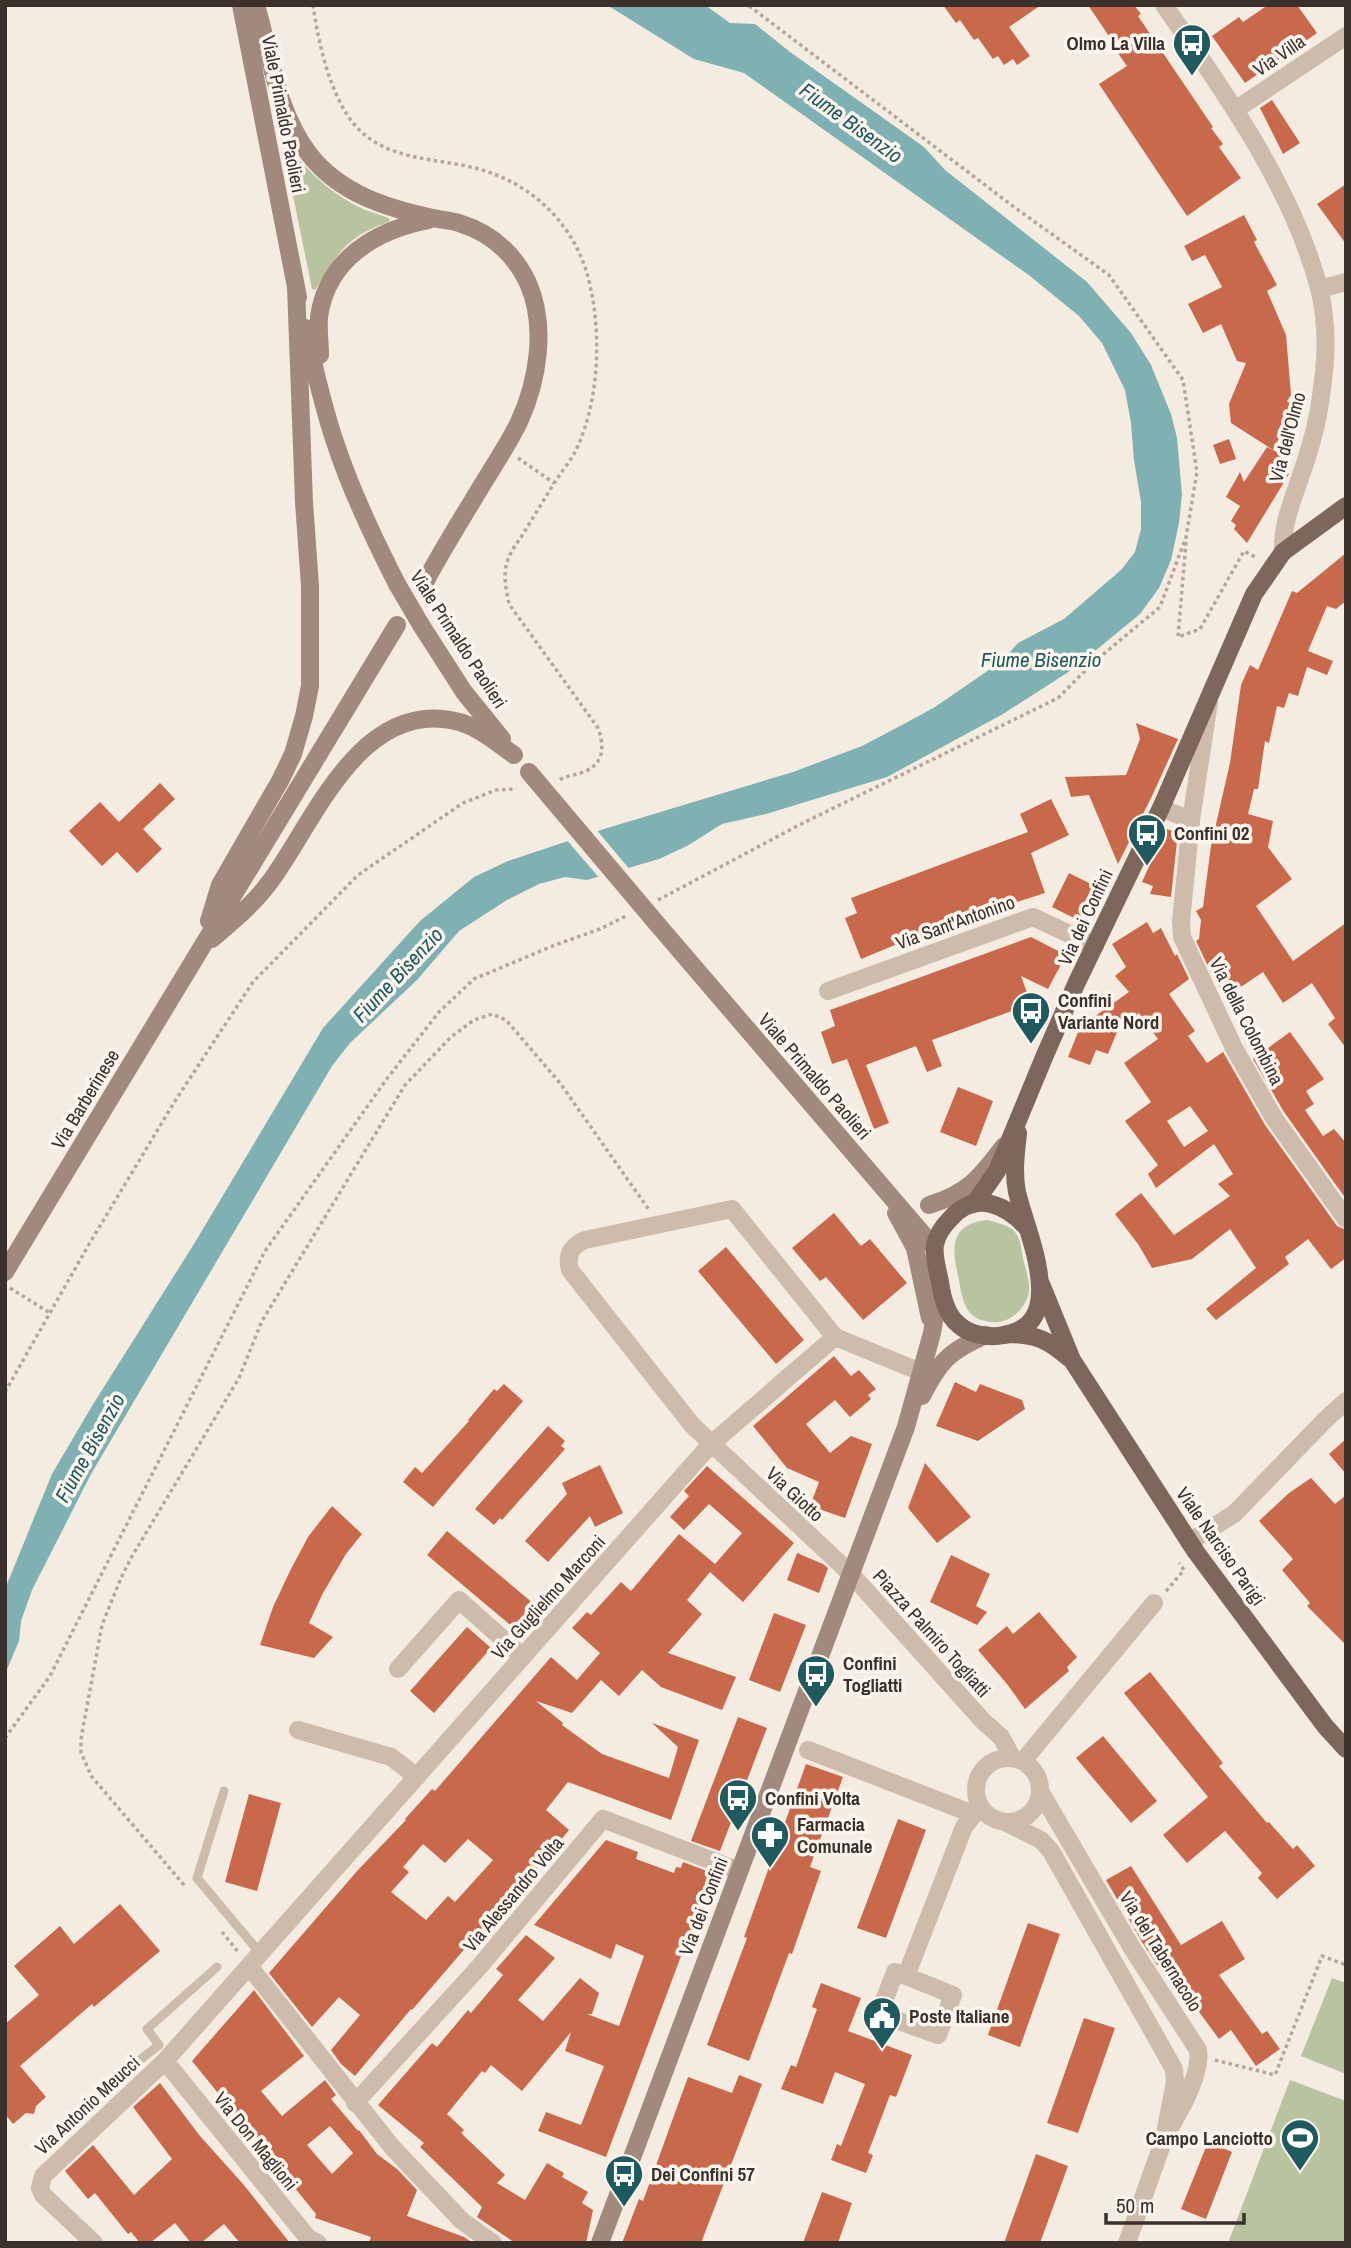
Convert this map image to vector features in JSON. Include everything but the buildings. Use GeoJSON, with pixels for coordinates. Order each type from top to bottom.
{"type":"FeatureCollection","features":[{"type":"Feature","properties":{"kind":"main road","name":"Viale Primaldo Paolieri"},"geometry":{"type":"LineString","coordinates":[[241,5],[296,286],[322,401],[369,529],[397,584],[464,692],[514,755],[934,1247]]}},
{"type":"Feature","properties":{"kind":"main road"},"geometry":{"type":"LineString","coordinates":[[256,5],[285,110],[310,155],[337,182],[373,202],[435,219],[457,222],[497,242],[523,274],[534,300],[539,336],[534,376],[519,422],[422,586]]}},
{"type":"Feature","properties":{"kind":"main road"},"geometry":{"type":"LineString","coordinates":[[322,401],[319,319],[324,298],[334,276],[345,261],[370,240],[408,224],[435,219]]}},
{"type":"Feature","properties":{"kind":"main road"},"geometry":{"type":"LineString","coordinates":[[201,948],[220,886],[293,754],[310,686],[310,586],[296,286]]}},
{"type":"Feature","properties":{"kind":"main road"},"geometry":{"type":"LineString","coordinates":[[1161,807],[1254,594],[1283,552],[1346,506]]}},
{"type":"Feature","properties":{"kind":"main road"},"geometry":{"type":"LineString","coordinates":[[201,948],[397,625]]}},
{"type":"Feature","properties":{"kind":"main road"},"geometry":{"type":"LineString","coordinates":[[201,948],[242,914],[260,895],[345,769],[386,733],[412,721],[434,718],[450,720],[475,728],[514,755]]}},
{"type":"Feature","properties":{"kind":"main road","name":"Via dei Confini"},"geometry":{"type":"LineString","coordinates":[[1014,1130],[1016,1178],[1041,1284],[1041,1295],[1035,1315],[1023,1328],[1010,1334],[974,1333],[956,1323],[946,1307],[934,1247],[942,1227],[968,1206],[997,1171],[1045,1055],[1161,807]]}},
{"type":"Feature","properties":{"kind":"main road","name":"Via Barberinese"},"geometry":{"type":"LineString","coordinates":[[5,1272],[201,948]]}},
{"type":"Feature","properties":{"kind":"main road"},"geometry":{"type":"LineString","coordinates":[[929,1205],[954,1197],[972,1184],[989,1166],[1014,1130]]}},
{"type":"Feature","properties":{"kind":"main road","name":"Viale Primaldo Paolieri"},"geometry":{"type":"LineString","coordinates":[[873,1177],[904,1197],[929,1205],[968,1206]]}},
{"type":"Feature","properties":{"kind":"main road"},"geometry":{"type":"LineString","coordinates":[[873,1177],[898,1215],[915,1248],[932,1333]]}},
{"type":"Feature","properties":{"kind":"main road"},"geometry":{"type":"LineString","coordinates":[[968,1206],[988,1203],[1007,1208],[1028,1229]]}},
{"type":"Feature","properties":{"kind":"main road","name":"Viale Narciso Parigi"},"geometry":{"type":"LineString","coordinates":[[1041,1284],[1072,1360],[1189,1542],[1325,1726],[1346,1749]]}},
{"type":"Feature","properties":{"kind":"main road","name":"Via dei Confini"},"geometry":{"type":"LineString","coordinates":[[600,2243],[906,1427],[932,1333],[940,1287]]}},
{"type":"Feature","properties":{"kind":"main road","name":"Viale Narciso Parigi"},"geometry":{"type":"LineString","coordinates":[[1010,1334],[1040,1337],[1052,1343],[1072,1360]]}},
{"type":"Feature","properties":{"kind":"main road","name":"Via dei Confini"},"geometry":{"type":"LineString","coordinates":[[906,1427],[939,1365],[952,1352],[986,1335]]}},
{"type":"Feature","properties":{"kind":"street","name":"Via dell'Olmo"},"geometry":{"type":"LineString","coordinates":[[1164,5],[1235,110],[1289,207],[1319,289],[1325,354],[1323,387],[1310,448],[1288,509],[1283,552]]}},
{"type":"Feature","properties":{"kind":"street","name":"Via Villa"},"geometry":{"type":"LineString","coordinates":[[1235,110],[1346,36]]}},
{"type":"Feature","properties":{"kind":"street"},"geometry":{"type":"LineString","coordinates":[[1319,289],[1346,282]]}},
{"type":"Feature","properties":{"kind":"street","name":"Via della Colombina"},"geometry":{"type":"LineString","coordinates":[[1210,693],[1191,820],[1181,921],[1182,937],[1234,1048],[1274,1118],[1346,1219]]}},
{"type":"Feature","properties":{"kind":"street"},"geometry":{"type":"LineString","coordinates":[[1161,807],[1191,820]]}},
{"type":"Feature","properties":{"kind":"street","name":"Via Sant'Antonino"},"geometry":{"type":"LineString","coordinates":[[828,991],[1032,917],[1095,946]]}},
{"type":"Feature","properties":{"kind":"street"},"geometry":{"type":"LineString","coordinates":[[660,1224],[732,1209],[835,1337],[921,1372]]}},
{"type":"Feature","properties":{"kind":"street","name":"Via Giotto"},"geometry":{"type":"LineString","coordinates":[[660,1224],[578,1243],[570,1253],[570,1270],[692,1425],[850,1574]]}},
{"type":"Feature","properties":{"kind":"street","name":"Via Guglielmo Marconi"},"geometry":{"type":"LineString","coordinates":[[165,2061],[711,1444],[835,1337]]}},
{"type":"Feature","properties":{"kind":"street"},"geometry":{"type":"LineString","coordinates":[[1189,1542],[1241,1508],[1346,1401]]}},
{"type":"Feature","properties":{"kind":"street","name":"Piazza Palmiro Togliatti"},"geometry":{"type":"LineString","coordinates":[[850,1574],[983,1721],[1001,1737],[1017,1759]]}},
{"type":"Feature","properties":{"kind":"street"},"geometry":{"type":"LineString","coordinates":[[398,1669],[459,1600],[523,1657]]}},
{"type":"Feature","properties":{"kind":"street"},"geometry":{"type":"LineString","coordinates":[[1017,1759],[1154,1603]]}},
{"type":"Feature","properties":{"kind":"street"},"geometry":{"type":"LineString","coordinates":[[983,1721],[992,1741],[992,1762]]}},
{"type":"Feature","properties":{"kind":"street"},"geometry":{"type":"LineString","coordinates":[[298,1731],[391,1757],[416,1777]]}},
{"type":"Feature","properties":{"kind":"street"},"geometry":{"type":"LineString","coordinates":[[808,1751],[977,1810],[1041,1840],[1051,1852],[1171,2061],[1175,2082],[1164,2139]]}},
{"type":"Feature","properties":{"kind":"street"},"geometry":{"type":"LineString","coordinates":[[906,1976],[959,1837],[977,1810],[976,1793],[984,1769],[992,1762],[1017,1759],[1033,1770],[1040,1791],[1033,1812],[1022,1820],[1007,1823]]}},
{"type":"Feature","properties":{"kind":"street","name":"Via del Tabernacolo"},"geometry":{"type":"LineString","coordinates":[[1040,1791],[1132,1948],[1195,2042],[1199,2056]]}},
{"type":"Feature","properties":{"kind":"street","name":"Via Alessandro Volta"},"geometry":{"type":"LineString","coordinates":[[355,2103],[480,1966],[603,1819],[739,1871]]}},
{"type":"Feature","properties":{"kind":"street"},"geometry":{"type":"LineString","coordinates":[[255,1959],[355,2103],[429,2188],[462,2221],[493,2243]]}},
{"type":"Feature","properties":{"kind":"street"},"geometry":{"type":"LineString","coordinates":[[1126,2243],[1164,2139],[1188,2094],[1199,2056]]}},
{"type":"Feature","properties":{"kind":"street","name":"Via Antonio Meucci"},"geometry":{"type":"LineString","coordinates":[[94,2243],[43,2195],[40,2181],[165,2061]]}},
{"type":"Feature","properties":{"kind":"street","name":"Via Don Maglioni"},"geometry":{"type":"LineString","coordinates":[[165,2061],[308,2238],[318,2243]]}},
{"type":"Feature","properties":{"kind":"lane"},"geometry":{"type":"LineString","coordinates":[[224,1791],[197,1878],[255,1959]]}},
{"type":"Feature","properties":{"kind":"lane"},"geometry":{"type":"LineString","coordinates":[[99,2092],[159,2045],[147,2029],[216,1967]]}},
{"type":"Feature","properties":{"kind":"path"},"geometry":{"type":"LineString","coordinates":[[313,5],[318,40],[339,97],[348,117],[365,134],[400,155],[465,165],[505,177],[522,186],[547,206],[572,238],[585,268],[597,333],[596,366],[583,433],[573,454],[508,558],[505,581],[509,604],[598,727],[603,742],[599,760],[585,772],[567,775],[559,780]]}},
{"type":"Feature","properties":{"kind":"path"},"geometry":{"type":"LineString","coordinates":[[748,5],[1108,275],[1183,380],[1197,472],[1186,537],[1178,637],[1200,629],[1244,551],[1269,570]]}},
{"type":"Feature","properties":{"kind":"path"},"geometry":{"type":"LineString","coordinates":[[504,448],[554,483]]}},
{"type":"Feature","properties":{"kind":"path"},"geometry":{"type":"LineString","coordinates":[[648,905],[803,823],[1058,698],[1094,662],[1160,607],[1186,537]]}},
{"type":"Feature","properties":{"kind":"path"},"geometry":{"type":"LineString","coordinates":[[5,1392],[175,1101],[253,982],[358,875],[463,803],[496,790],[516,789]]}},
{"type":"Feature","properties":{"kind":"path"},"geometry":{"type":"LineString","coordinates":[[5,1738],[50,1676],[265,1251],[386,1080],[439,1012],[474,979],[600,929],[636,911]]}},
{"type":"Feature","properties":{"kind":"path"},"geometry":{"type":"LineString","coordinates":[[189,1891],[110,1800],[84,1764],[81,1739],[102,1625],[131,1558],[239,1378],[262,1321],[405,1085],[451,1037],[474,1020],[492,1014],[506,1020],[560,1083],[660,1224]]}},
{"type":"Feature","properties":{"kind":"path"},"geometry":{"type":"LineString","coordinates":[[5,1285],[50,1312]]}},
{"type":"Feature","properties":{"kind":"path"},"geometry":{"type":"LineString","coordinates":[[1154,1603],[1184,1570],[1179,1563]]}},
{"type":"Feature","properties":{"kind":"path"},"geometry":{"type":"LineString","coordinates":[[220,1929],[255,1959]]}},
{"type":"Feature","properties":{"kind":"path"},"geometry":{"type":"LineString","coordinates":[[1199,2056],[1275,2075],[1322,1956],[1346,1965]]}},
{"type":"Feature","properties":{"kind":"green space"},"geometry":{"type":"Polygon","coordinates":[[[287,149],[344,199],[390,219],[389,222],[352,240],[315,290],[312,289],[285,156],[287,149]]]}},
{"type":"Feature","properties":{"kind":"green space"},"geometry":{"type":"Polygon","coordinates":[[[987,1220],[1009,1227],[1017,1236],[1029,1283],[1028,1296],[1023,1306],[1009,1319],[998,1322],[981,1320],[969,1311],[964,1303],[955,1259],[954,1249],[959,1233],[965,1227],[987,1220]]]}},
{"type":"Feature","properties":{"kind":"green space"},"geometry":{"type":"Polygon","coordinates":[[[1332,1978],[1346,1983],[1346,2074],[1301,2056],[1332,1978]]]}},
{"type":"Feature","properties":{"kind":"green space","name":"Campo Lanciotto"},"geometry":{"type":"Polygon","coordinates":[[[1290,2080],[1346,2101],[1346,2243],[1228,2243],[1290,2080]]]}},
{"type":"Feature","properties":{"kind":"water","name":"Fiume Bisenzio"},"geometry":{"type":"Polygon","coordinates":[[[607,5],[705,5],[730,23],[755,24],[924,147],[945,170],[1087,282],[1131,333],[1151,365],[1171,414],[1177,438],[1182,494],[1171,560],[1159,588],[1140,614],[1073,669],[1003,714],[887,777],[766,814],[722,824],[687,846],[659,859],[587,880],[565,877],[539,884],[507,900],[459,931],[417,980],[350,1043],[332,1066],[91,1474],[32,1590],[21,1621],[19,1641],[5,1674],[5,1589],[52,1474],[323,1028],[420,921],[474,877],[508,861],[793,772],[862,746],[935,707],[1002,661],[1018,643],[1064,619],[1121,570],[1135,552],[1141,529],[1141,502],[1125,390],[1102,343],[1079,316],[1030,276],[744,73],[694,59],[607,5]]]}},
{"type":"Feature","properties":{"kind":"pier"},"geometry":{"type":"Polygon","coordinates":[[[595,828],[631,871],[601,880],[565,838],[595,828]]]}},
{"type":"Feature","properties":{"kind":"place","name":"Olmo La Villa"},"geometry":{"type":"Point","coordinates":[1192,77]}},
{"type":"Feature","properties":{"kind":"place","name":"Confini 02"},"geometry":{"type":"Point","coordinates":[1147,867]}},
{"type":"Feature","properties":{"kind":"place","name":"Confini Variante Nord"},"geometry":{"type":"Point","coordinates":[1031,1045]}},
{"type":"Feature","properties":{"kind":"place","name":"Confini Togliatti"},"geometry":{"type":"Point","coordinates":[816,1708]}},
{"type":"Feature","properties":{"kind":"place","name":"Confini Volta"},"geometry":{"type":"Point","coordinates":[738,1832]}},
{"type":"Feature","properties":{"kind":"place","name":"Farmacia Comunale"},"geometry":{"type":"Point","coordinates":[770,1869]}},
{"type":"Feature","properties":{"kind":"place","name":"Poste Italiane"},"geometry":{"type":"Point","coordinates":[882,2050]}},
{"type":"Feature","properties":{"kind":"place","name":"Campo Lanciotto"},"geometry":{"type":"Point","coordinates":[1300,2172]}},
{"type":"Feature","properties":{"kind":"place","name":"Dei Confini 57"},"geometry":{"type":"Point","coordinates":[624,2208]}}]}
